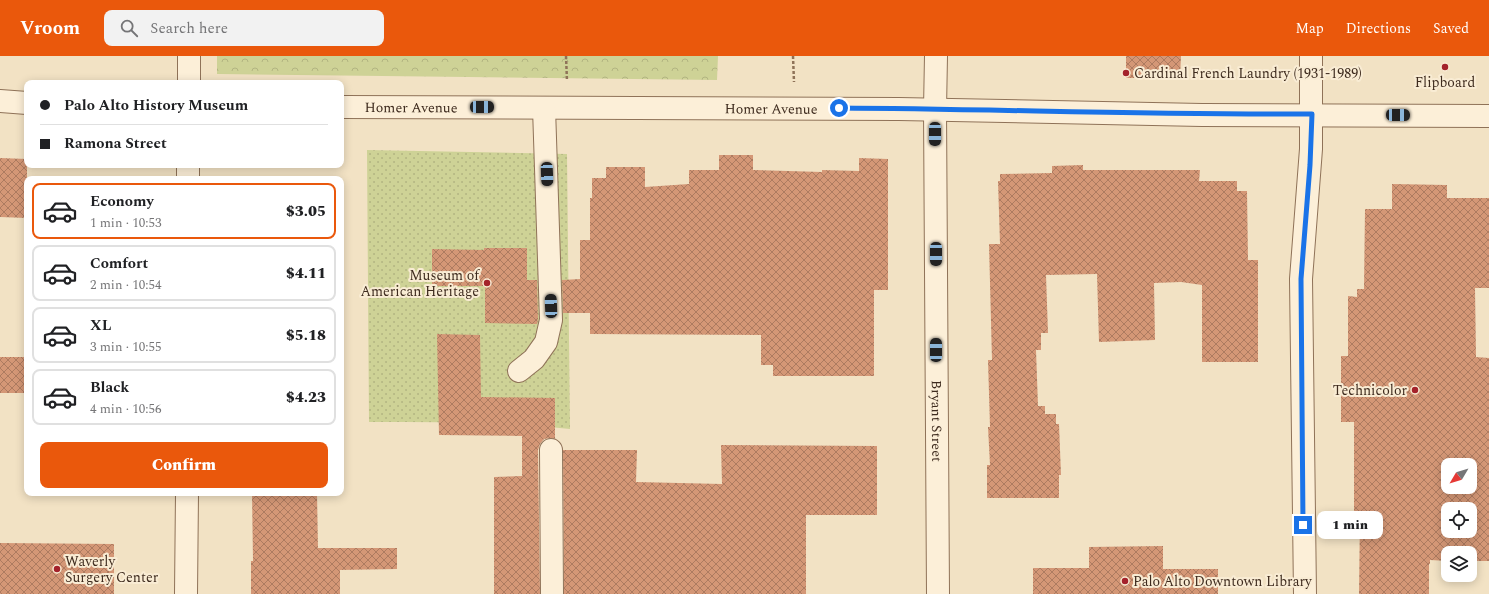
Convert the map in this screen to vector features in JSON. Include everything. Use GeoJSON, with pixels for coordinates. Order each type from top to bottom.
{"type":"FeatureCollection","features":[{"type":"Feature","properties":{"kind":"street"},"geometry":{"type":"LineString","coordinates":[[189,56],[189,80]]}},
{"type":"Feature","properties":{"kind":"street","name":"Bryant Street"},"geometry":{"type":"LineString","coordinates":[[936,56],[938,594]]}},
{"type":"Feature","properties":{"kind":"street"},"geometry":{"type":"LineString","coordinates":[[1305,594],[1301,279],[1310,165],[1312,114],[1311,56]]}},
{"type":"Feature","properties":{"kind":"street"},"geometry":{"type":"LineString","coordinates":[[0,101],[24,103]]}},
{"type":"Feature","properties":{"kind":"street","name":"Homer Avenue"},"geometry":{"type":"LineString","coordinates":[[344,107],[935,109],[1202,115],[1312,114],[1489,116]]}},
{"type":"Feature","properties":{"kind":"street"},"geometry":{"type":"LineString","coordinates":[[519,371],[534,359],[546,342],[551,320],[544,108]]}},
{"type":"Feature","properties":{"kind":"street"},"geometry":{"type":"LineString","coordinates":[[550,450],[552,594]]}},
{"type":"Feature","properties":{"kind":"street"},"geometry":{"type":"LineString","coordinates":[[186,594],[187,496]]}},
{"type":"Feature","properties":{"kind":"green space"},"geometry":{"type":"Polygon","coordinates":[[[217,56],[718,56],[717,80],[217,74],[217,56]]]}},
{"type":"Feature","properties":{"kind":"green space"},"geometry":{"type":"Polygon","coordinates":[[[367,150],[567,154],[570,429],[445,422],[369,422],[367,150]]]}},
{"type":"Feature","properties":{"kind":"building"},"geometry":{"type":"Polygon","coordinates":[[[1126,56],[1181,56],[1180,78],[1126,78],[1126,56]]]}},
{"type":"Feature","properties":{"kind":"building"},"geometry":{"type":"Polygon","coordinates":[[[719,155],[753,155],[753,170],[822,172],[822,170],[859,171],[859,158],[888,159],[888,290],[874,290],[874,376],[773,376],[773,365],[761,365],[761,335],[590,334],[590,313],[563,313],[562,280],[580,279],[580,240],[590,240],[590,198],[592,198],[592,178],[606,178],[606,167],[645,167],[645,187],[689,184],[689,170],[719,170],[719,155]]]}},
{"type":"Feature","properties":{"kind":"building"},"geometry":{"type":"Polygon","coordinates":[[[0,158],[24,159],[24,168],[27,168],[27,176],[24,176],[24,218],[0,217],[0,158]]]}},
{"type":"Feature","properties":{"kind":"building"},"geometry":{"type":"Polygon","coordinates":[[[1083,165],[1083,170],[1200,170],[1199,181],[1237,181],[1237,191],[1247,191],[1248,260],[1258,260],[1258,362],[1202,362],[1202,285],[1181,282],[1154,283],[1155,340],[1099,342],[1097,274],[1046,275],[1048,333],[1041,333],[1041,350],[1036,350],[1038,406],[1045,406],[1045,414],[1056,414],[1056,424],[1059,424],[1061,475],[1059,475],[1059,498],[987,498],[987,465],[990,465],[988,427],[990,427],[988,360],[992,360],[989,244],[1000,244],[998,181],[1000,181],[1000,174],[1052,173],[1052,166],[1083,165]]]}},
{"type":"Feature","properties":{"kind":"building"},"geometry":{"type":"Polygon","coordinates":[[[1392,184],[1447,185],[1447,198],[1489,198],[1489,288],[1475,288],[1476,357],[1489,358],[1489,561],[1477,561],[1477,546],[1441,546],[1441,561],[1430,560],[1429,564],[1429,594],[1359,594],[1360,514],[1354,514],[1354,422],[1341,422],[1341,356],[1348,356],[1348,296],[1357,297],[1357,289],[1364,289],[1365,209],[1392,209],[1392,184]]]}},
{"type":"Feature","properties":{"kind":"building","name":"Museum of American Heritage"},"geometry":{"type":"Polygon","coordinates":[[[484,248],[527,248],[527,280],[537,280],[537,324],[485,323],[485,286],[432,286],[432,249],[484,250],[484,248]]]}},
{"type":"Feature","properties":{"kind":"building"},"geometry":{"type":"Polygon","coordinates":[[[437,334],[480,335],[481,397],[555,398],[555,439],[544,439],[538,450],[540,594],[494,594],[494,477],[522,476],[522,436],[439,435],[437,334]]]}},
{"type":"Feature","properties":{"kind":"building"},"geometry":{"type":"Polygon","coordinates":[[[0,357],[24,357],[24,393],[0,393],[0,357]]]}},
{"type":"Feature","properties":{"kind":"building"},"geometry":{"type":"Polygon","coordinates":[[[721,445],[877,446],[877,515],[806,515],[806,594],[564,594],[563,450],[637,450],[636,482],[722,484],[721,445]]]}},
{"type":"Feature","properties":{"kind":"building"},"geometry":{"type":"Polygon","coordinates":[[[252,496],[317,496],[318,548],[397,548],[397,569],[340,570],[340,594],[251,594],[251,561],[253,561],[252,496]]]}},
{"type":"Feature","properties":{"kind":"building","name":"Waverly Surgery Center"},"geometry":{"type":"Polygon","coordinates":[[[0,543],[114,544],[114,594],[0,594],[0,543]]]}},
{"type":"Feature","properties":{"kind":"building","name":"Palo Alto Downtown Library"},"geometry":{"type":"Polygon","coordinates":[[[1163,546],[1163,569],[1218,569],[1218,594],[1033,594],[1033,568],[1089,568],[1089,547],[1163,546]]]}},
{"type":"Feature","properties":{"kind":"place","name":"Flipboard"},"geometry":{"type":"Point","coordinates":[1445,67]}},
{"type":"Feature","properties":{"kind":"place","name":"Cardinal French Laundry (1931-1989)"},"geometry":{"type":"Point","coordinates":[1126,73]}},
{"type":"Feature","properties":{"kind":"place","name":"Museum of American Heritage"},"geometry":{"type":"Point","coordinates":[487,283]}},
{"type":"Feature","properties":{"kind":"place","name":"Technicolor"},"geometry":{"type":"Point","coordinates":[1415,390]}},
{"type":"Feature","properties":{"kind":"place","name":"Waverly Surgery Center"},"geometry":{"type":"Point","coordinates":[57,569]}},
{"type":"Feature","properties":{"kind":"place","name":"Palo Alto Downtown Library"},"geometry":{"type":"Point","coordinates":[1125,581]}},
{"type":"Feature","properties":{"kind":"route"},"geometry":{"type":"LineString","coordinates":[[839,108],[1202,115],[1312,114],[1310,165],[1301,279],[1303,525]]}}]}
